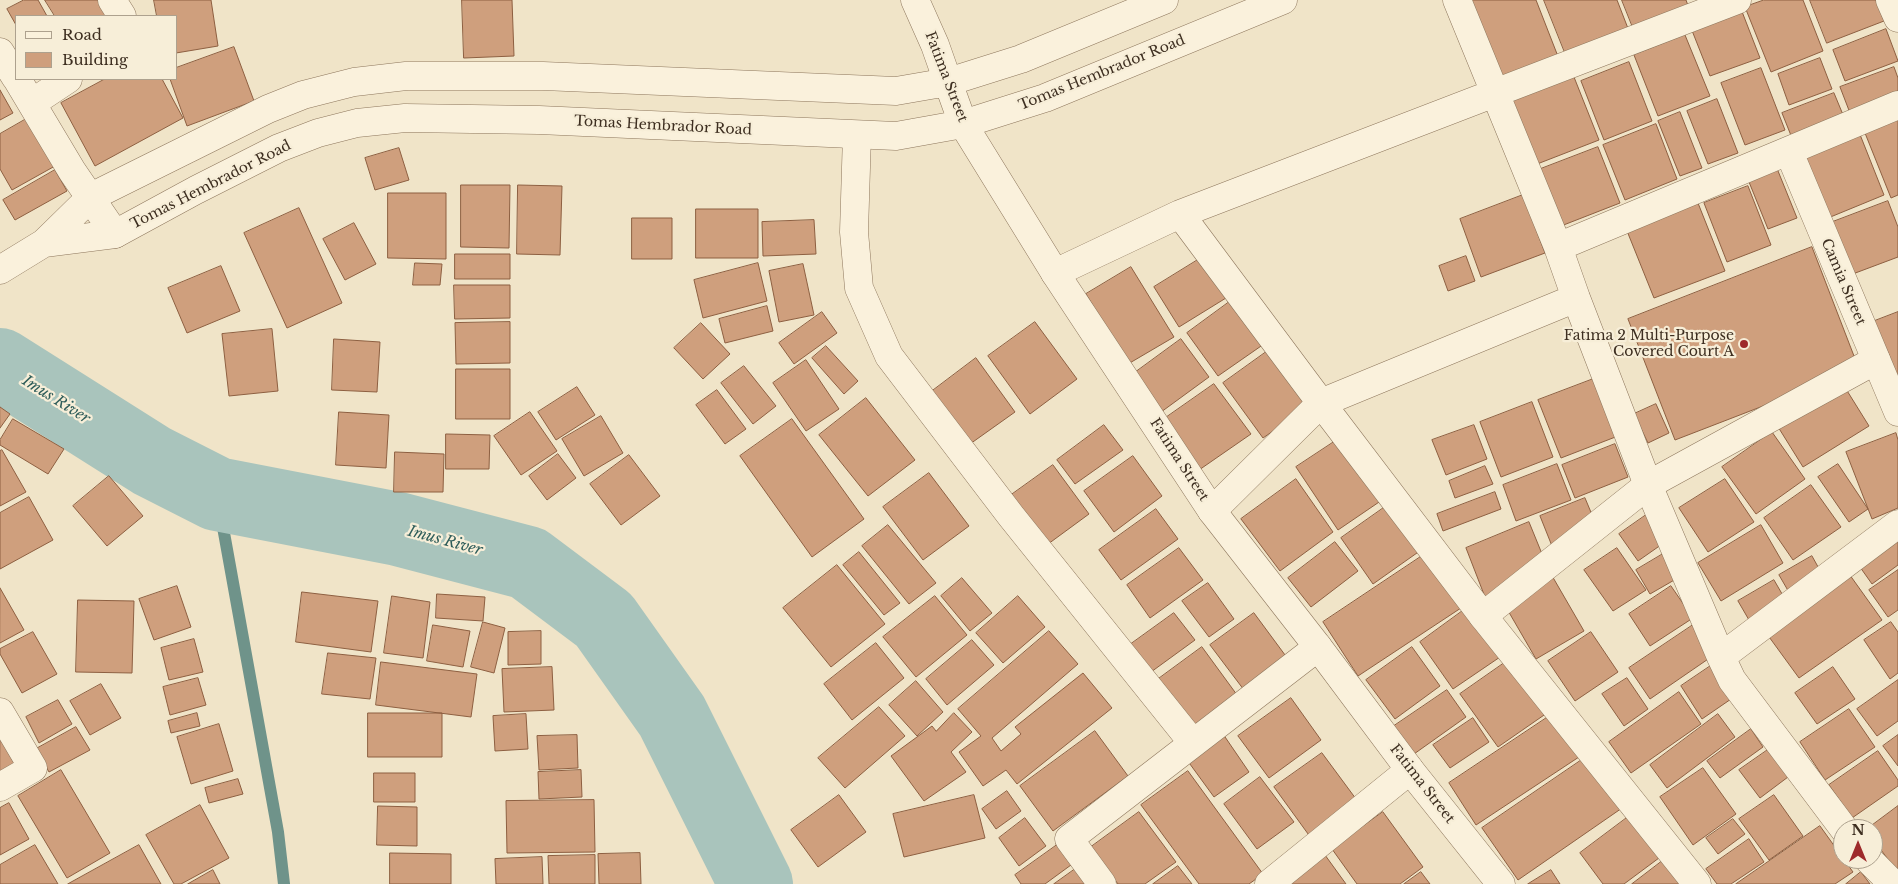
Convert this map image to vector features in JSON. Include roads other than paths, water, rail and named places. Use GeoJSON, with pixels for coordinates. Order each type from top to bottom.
{"type":"FeatureCollection","features":[{"type":"Feature","properties":{"kind":"street"},"geometry":{"type":"LineString","coordinates":[[112,0],[121,15]]}},
{"type":"Feature","properties":{"kind":"street"},"geometry":{"type":"LineString","coordinates":[[135,15],[136,0]]}},
{"type":"Feature","properties":{"kind":"street","name":"Fatima Street"},"geometry":{"type":"LineString","coordinates":[[915,0],[963,124],[1055,272],[1212,511],[1318,647],[1410,770],[1501,884]]}},
{"type":"Feature","properties":{"kind":"street","name":"Tomas Hembrador Road"},"geometry":{"type":"LineString","coordinates":[[0,270],[37,248],[91,198],[268,109],[303,95],[354,82],[406,76],[543,76],[896,91],[948,82],[1021,59],[1164,0]]}},
{"type":"Feature","properties":{"kind":"street","name":"Tomas Hembrador Road"},"geometry":{"type":"LineString","coordinates":[[37,248],[115,234],[196,190],[280,148],[318,133],[357,123],[405,118],[539,120],[896,136],[963,124],[1045,98],[1283,0]]}},
{"type":"Feature","properties":{"kind":"street"},"geometry":{"type":"LineString","coordinates":[[1458,0],[1558,247],[1648,485],[1732,680],[1836,819]]}},
{"type":"Feature","properties":{"kind":"street"},"geometry":{"type":"LineString","coordinates":[[1055,272],[1180,214],[1737,0]]}},
{"type":"Feature","properties":{"kind":"street"},"geometry":{"type":"LineString","coordinates":[[1890,0],[1898,18]]}},
{"type":"Feature","properties":{"kind":"street"},"geometry":{"type":"LineString","coordinates":[[0,52],[15,76]]}},
{"type":"Feature","properties":{"kind":"street"},"geometry":{"type":"LineString","coordinates":[[17,80],[72,171],[115,234]]}},
{"type":"Feature","properties":{"kind":"street"},"geometry":{"type":"LineString","coordinates":[[32,103],[66,80]]}},
{"type":"Feature","properties":{"kind":"street"},"geometry":{"type":"LineString","coordinates":[[1558,247],[1898,105]]}},
{"type":"Feature","properties":{"kind":"street"},"geometry":{"type":"LineString","coordinates":[[857,135],[854,232],[859,288],[889,356],[1011,516],[1193,742]]}},
{"type":"Feature","properties":{"kind":"street","name":"Camia Street"},"geometry":{"type":"LineString","coordinates":[[1789,152],[1898,412]]}},
{"type":"Feature","properties":{"kind":"street"},"geometry":{"type":"LineString","coordinates":[[1180,214],[1321,403],[1484,616],[1697,884]]}},
{"type":"Feature","properties":{"kind":"street"},"geometry":{"type":"LineString","coordinates":[[1212,511],[1321,403],[1576,298]]}},
{"type":"Feature","properties":{"kind":"street"},"geometry":{"type":"LineString","coordinates":[[1484,616],[1648,485],[1876,360]]}},
{"type":"Feature","properties":{"kind":"street"},"geometry":{"type":"LineString","coordinates":[[1722,657],[1898,524]]}},
{"type":"Feature","properties":{"kind":"street"},"geometry":{"type":"LineString","coordinates":[[1102,884],[1069,838],[1318,647]]}},
{"type":"Feature","properties":{"kind":"street"},"geometry":{"type":"LineString","coordinates":[[0,712],[33,768],[0,787]]}},
{"type":"Feature","properties":{"kind":"street"},"geometry":{"type":"LineString","coordinates":[[1269,884],[1410,770]]}},
{"type":"Feature","properties":{"kind":"street"},"geometry":{"type":"LineString","coordinates":[[1878,869],[1893,884]]}},
{"type":"Feature","properties":{"kind":"waterway","name":"Imus River"},"geometry":{"type":"LineString","coordinates":[[0,365],[152,461],[217,494],[398,529],[528,563],[604,620],[672,716],[756,884]]}},
{"type":"Feature","properties":{"kind":"waterway"},"geometry":{"type":"LineString","coordinates":[[217,494],[278,832],[284,884]]}},
{"type":"Feature","properties":{"kind":"place","name":"Fatima 2 Multi-Purpose Covered Court A"},"geometry":{"type":"Point","coordinates":[1744,344]}}]}
